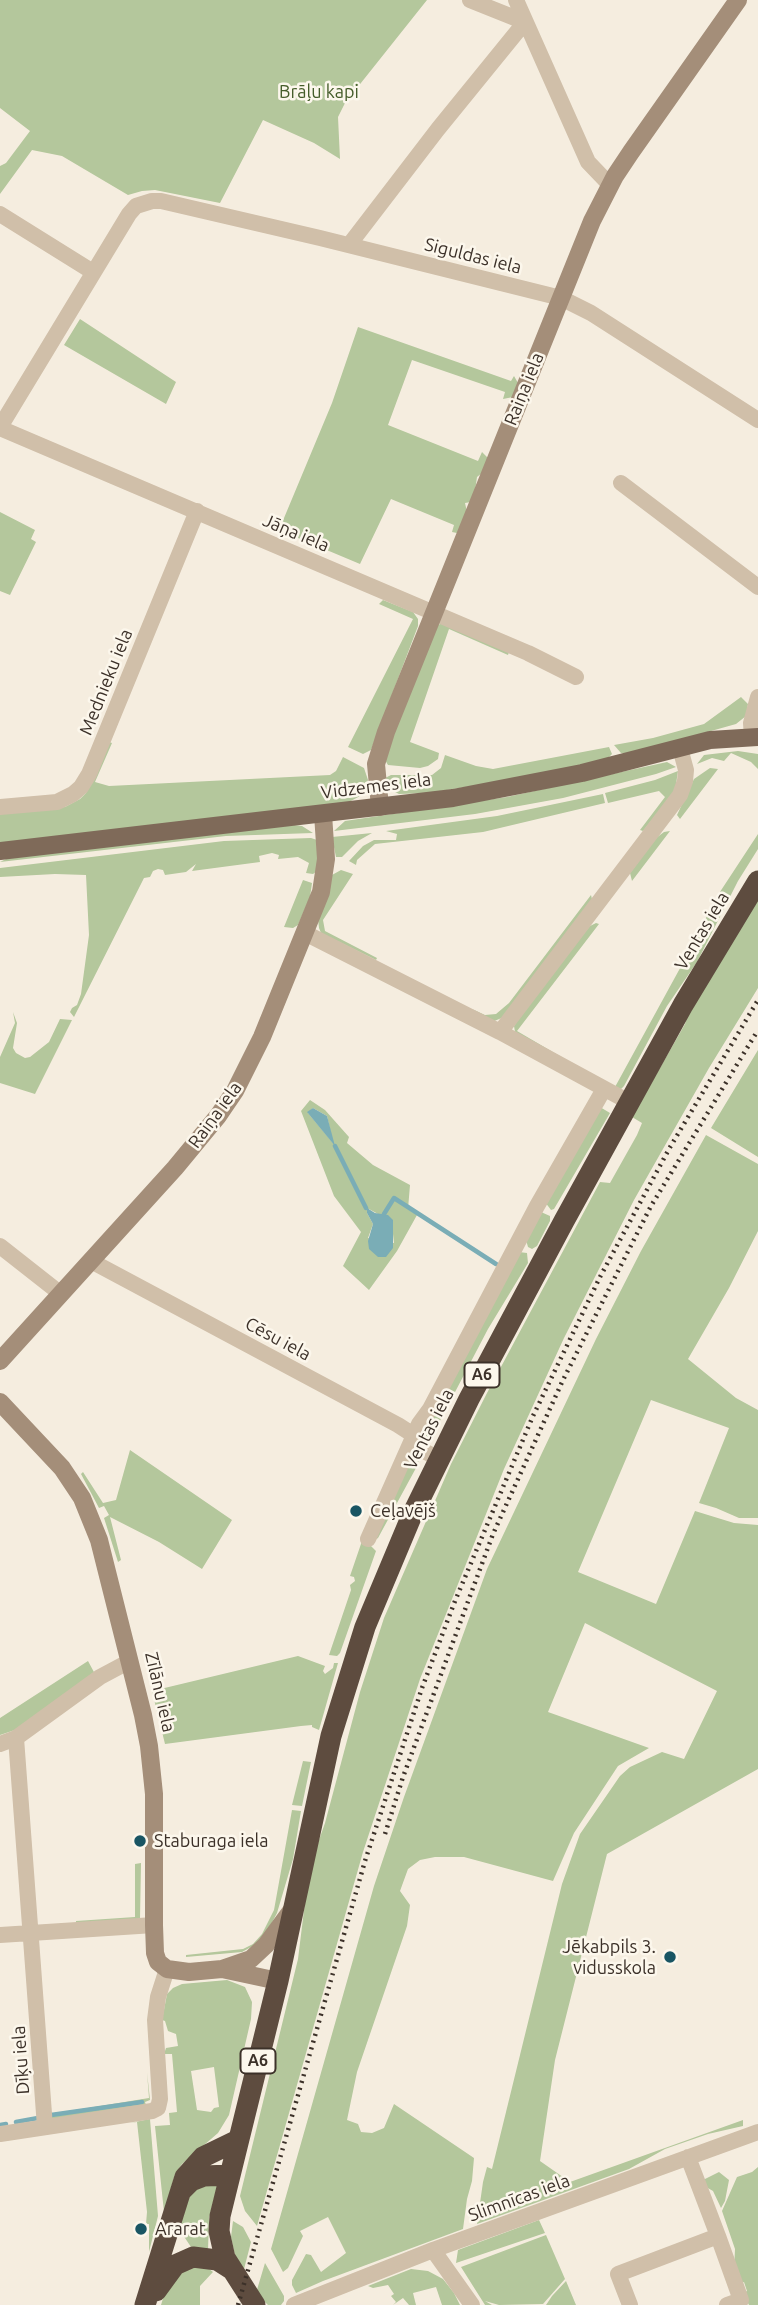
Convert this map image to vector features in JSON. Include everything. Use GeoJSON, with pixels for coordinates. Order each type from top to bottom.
{"type":"FeatureCollection","features":[{"type":"Feature","properties":{"kind":"highway","name":"Ventas iela"},"geometry":{"type":"LineString","coordinates":[[280,1973],[323,1772],[346,1685],[395,1553],[439,1459],[629,1102],[683,1005],[758,881]]}},
{"type":"Feature","properties":{"kind":"highway","name":"A6"},"geometry":{"type":"LineString","coordinates":[[231,2269],[221,2246],[219,2216],[280,1973]]}},
{"type":"Feature","properties":{"kind":"highway"},"geometry":{"type":"LineString","coordinates":[[146,2305],[181,2185],[194,2165],[210,2153],[238,2140]]}},
{"type":"Feature","properties":{"kind":"highway"},"geometry":{"type":"LineString","coordinates":[[176,2201],[186,2186],[197,2178],[211,2174],[230,2175]]}},
{"type":"Feature","properties":{"kind":"highway"},"geometry":{"type":"LineString","coordinates":[[146,2305],[169,2271],[182,2260],[193,2257],[217,2260],[231,2269],[255,2305]]}},
{"type":"Feature","properties":{"kind":"main road","name":"Vidzemes iela"},"geometry":{"type":"LineString","coordinates":[[0,851],[380,807],[539,782],[723,738],[756,737]]}},
{"type":"Feature","properties":{"kind":"street"},"geometry":{"type":"LineString","coordinates":[[470,0],[525,22]]}},
{"type":"Feature","properties":{"kind":"street"},"geometry":{"type":"LineString","coordinates":[[516,0],[588,162],[610,185]]}},
{"type":"Feature","properties":{"kind":"street","name":"Raiņa iela"},"geometry":{"type":"LineString","coordinates":[[380,807],[376,779],[380,749],[592,220],[610,185],[738,0]]}},
{"type":"Feature","properties":{"kind":"street"},"geometry":{"type":"LineString","coordinates":[[349,245],[425,145],[525,22]]}},
{"type":"Feature","properties":{"kind":"street","name":"Siguldas iela"},"geometry":{"type":"LineString","coordinates":[[93,272],[136,206],[150,201],[161,201],[561,298],[591,313],[758,420]]}},
{"type":"Feature","properties":{"kind":"street"},"geometry":{"type":"LineString","coordinates":[[0,214],[93,272],[0,427]]}},
{"type":"Feature","properties":{"kind":"street","name":"Jāņa iela"},"geometry":{"type":"LineString","coordinates":[[0,427],[528,653],[576,677]]}},
{"type":"Feature","properties":{"kind":"street"},"geometry":{"type":"LineString","coordinates":[[621,483],[758,587]]}},
{"type":"Feature","properties":{"kind":"street","name":"Mednieku iela"},"geometry":{"type":"LineString","coordinates":[[0,807],[57,802],[81,787],[89,774],[197,511]]}},
{"type":"Feature","properties":{"kind":"street"},"geometry":{"type":"LineString","coordinates":[[756,737],[751,723],[758,698]]}},
{"type":"Feature","properties":{"kind":"street"},"geometry":{"type":"LineString","coordinates":[[500,1032],[680,795],[686,770],[680,748]]}},
{"type":"Feature","properties":{"kind":"street","name":"Raiņa iela"},"geometry":{"type":"LineString","coordinates":[[0,1361],[195,1143],[233,1094],[262,1037],[305,933],[324,877],[326,859],[323,814]]}},
{"type":"Feature","properties":{"kind":"street"},"geometry":{"type":"LineString","coordinates":[[305,933],[500,1032],[629,1102]]}},
{"type":"Feature","properties":{"kind":"street"},"geometry":{"type":"LineString","coordinates":[[368,1539],[419,1424],[430,1409],[531,1215],[604,1089]]}},
{"type":"Feature","properties":{"kind":"street"},"geometry":{"type":"LineString","coordinates":[[0,1246],[61,1294]]}},
{"type":"Feature","properties":{"kind":"street","name":"Cēsu iela"},"geometry":{"type":"LineString","coordinates":[[91,1261],[415,1436],[422,1450],[439,1459]]}},
{"type":"Feature","properties":{"kind":"street","name":"Zīlānu iela"},"geometry":{"type":"LineString","coordinates":[[0,1402],[62,1468],[82,1498],[99,1540],[148,1736],[155,1823],[156,1958],[167,1969]]}},
{"type":"Feature","properties":{"kind":"street"},"geometry":{"type":"LineString","coordinates":[[0,1744],[16,1738],[100,1677],[130,1661]]}},
{"type":"Feature","properties":{"kind":"street","name":"Dīķu iela"},"geometry":{"type":"LineString","coordinates":[[16,1738],[46,2127]]}},
{"type":"Feature","properties":{"kind":"street","name":"A6"},"geometry":{"type":"LineString","coordinates":[[246,1961],[261,1951],[295,1906]]}},
{"type":"Feature","properties":{"kind":"street"},"geometry":{"type":"LineString","coordinates":[[0,1935],[154,1925]]}},
{"type":"Feature","properties":{"kind":"street"},"geometry":{"type":"LineString","coordinates":[[222,1969],[246,1961],[280,1973]]}},
{"type":"Feature","properties":{"kind":"street"},"geometry":{"type":"LineString","coordinates":[[0,2134],[158,2108],[160,2102],[155,2020],[158,1997],[167,1969],[188,1972],[222,1969],[280,1973]]}},
{"type":"Feature","properties":{"kind":"street","name":"Slimnīcas iela"},"geometry":{"type":"LineString","coordinates":[[294,2305],[433,2250],[758,2132]]}},
{"type":"Feature","properties":{"kind":"street"},"geometry":{"type":"LineString","coordinates":[[688,2157],[741,2300],[727,2305]]}},
{"type":"Feature","properties":{"kind":"street"},"geometry":{"type":"LineString","coordinates":[[630,2305],[618,2274],[718,2236]]}},
{"type":"Feature","properties":{"kind":"street"},"geometry":{"type":"LineString","coordinates":[[433,2250],[472,2305]]}},
{"type":"Feature","properties":{"kind":"green space","name":"Brāļu kapi"},"geometry":{"type":"Polygon","coordinates":[[[0,0],[427,0],[345,103],[338,117],[340,159],[314,143],[263,120],[220,203],[155,190],[128,195],[62,156],[32,150],[0,194],[0,166],[6,163],[30,131],[0,108],[0,0]]]}},
{"type":"Feature","properties":{"kind":"green space"},"geometry":{"type":"Polygon","coordinates":[[[80,319],[176,382],[166,404],[64,345],[80,319]]]}},
{"type":"Feature","properties":{"kind":"green space"},"geometry":{"type":"Polygon","coordinates":[[[358,327],[511,381],[514,376],[518,383],[513,397],[503,399],[505,392],[412,360],[388,425],[478,461],[482,452],[488,458],[482,473],[477,477],[471,502],[465,503],[467,512],[457,533],[452,532],[454,525],[391,499],[360,564],[279,530],[332,403],[358,327]]]}},
{"type":"Feature","properties":{"kind":"green space"},"geometry":{"type":"Polygon","coordinates":[[[0,512],[35,530],[31,539],[36,542],[10,595],[0,591],[0,512]]]}},
{"type":"Feature","properties":{"kind":"green space"},"geometry":{"type":"Polygon","coordinates":[[[383,600],[413,612],[418,619],[418,626],[371,750],[363,754],[348,747],[413,619],[379,604],[383,600]]]}},
{"type":"Feature","properties":{"kind":"green space"},"geometry":{"type":"Polygon","coordinates":[[[442,623],[509,652],[508,655],[449,629],[410,742],[439,753],[438,759],[420,768],[388,765],[385,760],[388,747],[438,625],[442,623]]]}},
{"type":"Feature","properties":{"kind":"green space"},"geometry":{"type":"Polygon","coordinates":[[[741,697],[748,704],[746,716],[736,724],[629,754],[621,753],[614,745],[704,724],[741,697]]]}},
{"type":"Feature","properties":{"kind":"green space"},"geometry":{"type":"Polygon","coordinates":[[[109,742],[112,743],[95,782],[109,786],[330,775],[336,771],[343,757],[364,768],[368,780],[362,795],[347,803],[0,844],[0,813],[65,807],[80,799],[86,793],[109,742]]]}},
{"type":"Feature","properties":{"kind":"green space"},"geometry":{"type":"Polygon","coordinates":[[[609,747],[612,754],[606,760],[428,793],[399,794],[389,789],[385,778],[391,775],[432,775],[441,768],[445,755],[493,769],[609,747]]]}},
{"type":"Feature","properties":{"kind":"green space"},"geometry":{"type":"Polygon","coordinates":[[[738,751],[758,754],[758,769],[751,762],[731,753],[724,761],[712,758],[697,764],[704,755],[738,751]]]}},
{"type":"Feature","properties":{"kind":"green space"},"geometry":{"type":"Polygon","coordinates":[[[667,762],[676,767],[563,798],[475,814],[334,831],[345,821],[507,797],[667,762]]]}},
{"type":"Feature","properties":{"kind":"green space"},"geometry":{"type":"Polygon","coordinates":[[[710,768],[718,769],[680,819],[677,815],[694,779],[710,768]]]}},
{"type":"Feature","properties":{"kind":"green space"},"geometry":{"type":"Polygon","coordinates":[[[678,771],[675,791],[643,831],[640,830],[665,797],[659,791],[608,803],[605,793],[678,771]]]}},
{"type":"Feature","properties":{"kind":"green space"},"geometry":{"type":"Polygon","coordinates":[[[603,794],[605,803],[483,832],[375,844],[357,860],[356,865],[349,861],[363,846],[374,840],[396,840],[397,834],[386,831],[497,816],[603,794]]]}},
{"type":"Feature","properties":{"kind":"green space"},"geometry":{"type":"Polygon","coordinates":[[[302,826],[313,833],[226,836],[0,862],[8,858],[302,826]]]}},
{"type":"Feature","properties":{"kind":"green space"},"geometry":{"type":"Polygon","coordinates":[[[670,831],[632,881],[630,873],[656,838],[670,831]]]}},
{"type":"Feature","properties":{"kind":"green space"},"geometry":{"type":"Polygon","coordinates":[[[372,833],[358,841],[342,857],[336,857],[332,837],[372,833]]]}},
{"type":"Feature","properties":{"kind":"green space"},"geometry":{"type":"Polygon","coordinates":[[[758,834],[758,849],[738,881],[697,962],[667,1006],[624,1086],[621,1089],[615,1087],[714,901],[758,834]]]}},
{"type":"Feature","properties":{"kind":"green space"},"geometry":{"type":"Polygon","coordinates":[[[317,840],[318,850],[317,871],[313,874],[306,873],[309,863],[298,857],[278,859],[279,855],[272,853],[259,856],[260,862],[192,871],[196,864],[186,872],[165,875],[163,870],[153,871],[150,877],[144,878],[74,1017],[70,1012],[77,1005],[81,994],[89,935],[86,875],[0,877],[0,868],[224,841],[317,840]]]}},
{"type":"Feature","properties":{"kind":"green space"},"geometry":{"type":"Polygon","coordinates":[[[341,870],[353,874],[323,920],[325,931],[377,958],[376,960],[321,933],[319,928],[318,919],[332,875],[341,870]]]}},
{"type":"Feature","properties":{"kind":"green space"},"geometry":{"type":"Polygon","coordinates":[[[303,880],[312,883],[310,897],[298,925],[293,928],[284,927],[303,880]]]}},
{"type":"Feature","properties":{"kind":"green space"},"geometry":{"type":"Polygon","coordinates":[[[591,895],[592,899],[504,1017],[492,1022],[472,1009],[485,1015],[496,1014],[509,1003],[591,895]]]}},
{"type":"Feature","properties":{"kind":"green space"},"geometry":{"type":"Polygon","coordinates":[[[758,896],[758,988],[634,1200],[564,1338],[504,1469],[420,1679],[363,1852],[257,2226],[245,2211],[240,2196],[298,1959],[314,1854],[384,1618],[451,1464],[487,1393],[600,1182],[610,1183],[637,1135],[642,1123],[632,1117],[685,1024],[689,1012],[758,896]]]}},
{"type":"Feature","properties":{"kind":"green space"},"geometry":{"type":"Polygon","coordinates":[[[599,924],[517,1031],[563,1058],[515,1032],[514,1026],[544,982],[590,926],[599,924]]]}},
{"type":"Feature","properties":{"kind":"green space"},"geometry":{"type":"Polygon","coordinates":[[[13,1012],[17,1023],[13,1048],[25,1058],[49,1042],[60,1019],[72,1020],[35,1094],[0,1083],[0,1057],[15,1023],[13,1012]]]}},
{"type":"Feature","properties":{"kind":"green space"},"geometry":{"type":"Polygon","coordinates":[[[758,1050],[758,1157],[711,1128],[758,1050]]]}},
{"type":"Feature","properties":{"kind":"green space"},"geometry":{"type":"Polygon","coordinates":[[[310,1100],[325,1110],[349,1137],[347,1143],[373,1165],[410,1185],[408,1209],[417,1215],[397,1251],[369,1290],[343,1266],[361,1232],[334,1196],[301,1111],[310,1100]],[[313,1108],[308,1113],[333,1143],[327,1116],[313,1108]],[[369,1209],[367,1213],[373,1224],[368,1238],[394,1243],[393,1234],[378,1214],[369,1209]]]}},
{"type":"Feature","properties":{"kind":"green space"},"geometry":{"type":"Polygon","coordinates":[[[600,1107],[610,1113],[551,1210],[545,1202],[600,1107]]]}},
{"type":"Feature","properties":{"kind":"green space"},"geometry":{"type":"Polygon","coordinates":[[[706,1135],[758,1164],[758,1231],[688,1359],[736,1398],[758,1410],[758,1518],[739,1518],[699,1503],[729,1428],[651,1400],[578,1572],[656,1604],[695,1511],[734,1523],[758,1525],[758,1769],[607,1854],[555,2060],[540,2161],[570,2182],[743,2120],[743,2126],[708,2134],[665,2149],[629,2169],[477,2224],[483,2182],[487,2167],[492,2169],[562,1884],[580,1834],[620,1776],[630,1767],[662,1752],[684,1759],[717,1691],[585,1623],[548,1712],[649,1748],[618,1766],[574,1833],[553,1881],[464,1857],[420,1860],[408,1869],[400,1891],[410,1905],[407,1926],[357,2072],[347,2120],[358,2124],[361,2132],[372,2133],[384,2128],[394,2104],[474,2158],[463,2229],[296,2293],[292,2280],[306,2254],[311,2255],[321,2272],[346,2253],[328,2217],[300,2231],[303,2236],[288,2268],[283,2272],[271,2249],[374,1886],[404,1797],[487,1569],[596,1339],[641,1251],[706,1135]]]}},
{"type":"Feature","properties":{"kind":"green space"},"geometry":{"type":"Polygon","coordinates":[[[541,1212],[550,1216],[550,1221],[537,1246],[532,1249],[528,1247],[526,1240],[541,1212]]]}},
{"type":"Feature","properties":{"kind":"green space"},"geometry":{"type":"Polygon","coordinates":[[[519,1252],[527,1253],[528,1263],[488,1329],[426,1444],[420,1439],[519,1252]]]}},
{"type":"Feature","properties":{"kind":"green space"},"geometry":{"type":"Polygon","coordinates":[[[130,1450],[232,1520],[202,1569],[159,1542],[110,1517],[121,1560],[118,1562],[104,1518],[109,1515],[104,1506],[99,1508],[81,1474],[83,1472],[103,1503],[116,1500],[130,1450]]]}},
{"type":"Feature","properties":{"kind":"green space"},"geometry":{"type":"Polygon","coordinates":[[[416,1452],[419,1460],[416,1468],[375,1540],[413,1453],[416,1452]]]}},
{"type":"Feature","properties":{"kind":"green space"},"geometry":{"type":"Polygon","coordinates":[[[362,1541],[376,1551],[340,1653],[337,1656],[329,1655],[351,1590],[350,1585],[355,1581],[354,1577],[350,1576],[362,1541]]]}},
{"type":"Feature","properties":{"kind":"green space"},"geometry":{"type":"Polygon","coordinates":[[[298,1656],[325,1666],[325,1674],[333,1668],[334,1663],[338,1663],[319,1730],[312,1725],[165,1744],[152,1691],[298,1656]]]}},
{"type":"Feature","properties":{"kind":"green space"},"geometry":{"type":"Polygon","coordinates":[[[88,1661],[95,1674],[21,1728],[0,1735],[0,1718],[88,1661]]]}},
{"type":"Feature","properties":{"kind":"green space"},"geometry":{"type":"Polygon","coordinates":[[[303,1761],[311,1762],[302,1806],[292,1805],[303,1761]]]}},
{"type":"Feature","properties":{"kind":"green space"},"geometry":{"type":"Polygon","coordinates":[[[292,1810],[301,1811],[293,1859],[277,1913],[267,1932],[253,1946],[242,1952],[186,1957],[243,1949],[253,1944],[262,1934],[274,1910],[292,1810]]]}},
{"type":"Feature","properties":{"kind":"green space"},"geometry":{"type":"Polygon","coordinates":[[[141,1863],[140,1919],[76,1923],[135,1917],[135,1864],[141,1863]]]}},
{"type":"Feature","properties":{"kind":"green space"},"geometry":{"type":"Polygon","coordinates":[[[227,1980],[245,1987],[252,2002],[251,2019],[229,2115],[218,2133],[182,2164],[175,2174],[164,2212],[155,2126],[170,2125],[169,2113],[177,2112],[172,2054],[164,2054],[166,2048],[178,2046],[176,2034],[168,2031],[165,2021],[162,2020],[167,1994],[182,1984],[227,1980]],[[214,2067],[191,2071],[197,2110],[211,2112],[219,2107],[214,2067]]]}},
{"type":"Feature","properties":{"kind":"green space"},"geometry":{"type":"Polygon","coordinates":[[[147,2072],[150,2100],[145,2102],[146,2105],[52,2119],[51,2114],[149,2098],[147,2072]]]}},
{"type":"Feature","properties":{"kind":"green space"},"geometry":{"type":"Polygon","coordinates":[[[150,2119],[158,2216],[149,2252],[149,2224],[146,2224],[137,2122],[130,2123],[150,2119]]]}},
{"type":"Feature","properties":{"kind":"green space"},"geometry":{"type":"Polygon","coordinates":[[[758,2167],[758,2305],[749,2305],[743,2293],[747,2291],[744,2282],[739,2284],[734,2271],[735,2249],[722,2211],[737,2177],[758,2167]]]}},
{"type":"Feature","properties":{"kind":"green space"},"geometry":{"type":"Polygon","coordinates":[[[719,2172],[729,2180],[721,2208],[713,2191],[706,2187],[703,2180],[719,2172]]]}},
{"type":"Feature","properties":{"kind":"green space"},"geometry":{"type":"Polygon","coordinates":[[[219,2179],[209,2218],[208,2251],[193,2250],[177,2226],[190,2190],[219,2179]]]}},
{"type":"Feature","properties":{"kind":"green space"},"geometry":{"type":"Polygon","coordinates":[[[539,2220],[545,2233],[456,2263],[458,2250],[539,2220]]]}},
{"type":"Feature","properties":{"kind":"green space"},"geometry":{"type":"Polygon","coordinates":[[[233,2221],[243,2227],[251,2242],[243,2273],[236,2260],[231,2237],[233,2221]]]}},
{"type":"Feature","properties":{"kind":"green space"},"geometry":{"type":"Polygon","coordinates":[[[546,2235],[565,2279],[543,2304],[499,2305],[485,2301],[492,2305],[485,2305],[461,2267],[546,2235]]]}},
{"type":"Feature","properties":{"kind":"green space"},"geometry":{"type":"Polygon","coordinates":[[[265,2263],[284,2296],[281,2305],[268,2305],[256,2293],[265,2263]]]}},
{"type":"Feature","properties":{"kind":"green space"},"geometry":{"type":"Polygon","coordinates":[[[184,2267],[208,2268],[213,2272],[200,2286],[200,2305],[161,2305],[169,2279],[184,2267]]]}},
{"type":"Feature","properties":{"kind":"green space"},"geometry":{"type":"Polygon","coordinates":[[[411,2269],[428,2271],[443,2279],[460,2305],[442,2305],[436,2287],[413,2293],[416,2305],[409,2305],[403,2298],[393,2305],[396,2302],[391,2296],[394,2294],[388,2285],[373,2288],[368,2286],[411,2269]]]}},
{"type":"Feature","properties":{"kind":"green space"},"geometry":{"type":"Polygon","coordinates":[[[566,2281],[576,2305],[546,2305],[552,2296],[566,2281]]]}},
{"type":"Feature","properties":{"kind":"water"},"geometry":{"type":"Polygon","coordinates":[[[313,1108],[327,1116],[335,1146],[307,1112],[313,1108]]]}},
{"type":"Feature","properties":{"kind":"water"},"geometry":{"type":"Polygon","coordinates":[[[367,1208],[375,1213],[388,1215],[393,1220],[393,1248],[386,1257],[378,1257],[369,1249],[368,1241],[373,1224],[367,1208]]]}},
{"type":"Feature","properties":{"kind":"waterway"},"geometry":{"type":"LineString","coordinates":[[335,1146],[366,1208]]}},
{"type":"Feature","properties":{"kind":"waterway"},"geometry":{"type":"LineString","coordinates":[[384,1214],[394,1198],[496,1264]]}},
{"type":"Feature","properties":{"kind":"waterway"},"geometry":{"type":"LineString","coordinates":[[51,2115],[142,2102]]}},
{"type":"Feature","properties":{"kind":"waterway"},"geometry":{"type":"LineString","coordinates":[[16,2122],[38,2118]]}},
{"type":"Feature","properties":{"kind":"waterway"},"geometry":{"type":"LineString","coordinates":[[0,2125],[6,2124]]}},
{"type":"Feature","properties":{"kind":"railway"},"geometry":{"type":"LineString","coordinates":[[238,2305],[365,1861],[422,1688],[455,1601],[533,1416],[600,1277],[669,1149],[758,1000]]}},
{"type":"Feature","properties":{"kind":"railway"},"geometry":{"type":"LineString","coordinates":[[385,1834],[403,1777],[493,1534],[563,1380],[651,1206],[758,1030]]}},
{"type":"Feature","properties":{"kind":"place","name":"Ceļavējš"},"geometry":{"type":"Point","coordinates":[356,1511]}},
{"type":"Feature","properties":{"kind":"place","name":"Staburaga iela"},"geometry":{"type":"Point","coordinates":[140,1841]}},
{"type":"Feature","properties":{"kind":"place","name":"Jēkabpils 3. vidusskola"},"geometry":{"type":"Point","coordinates":[670,1957]}},
{"type":"Feature","properties":{"kind":"place","name":"Ararat"},"geometry":{"type":"Point","coordinates":[141,2229]}}]}
